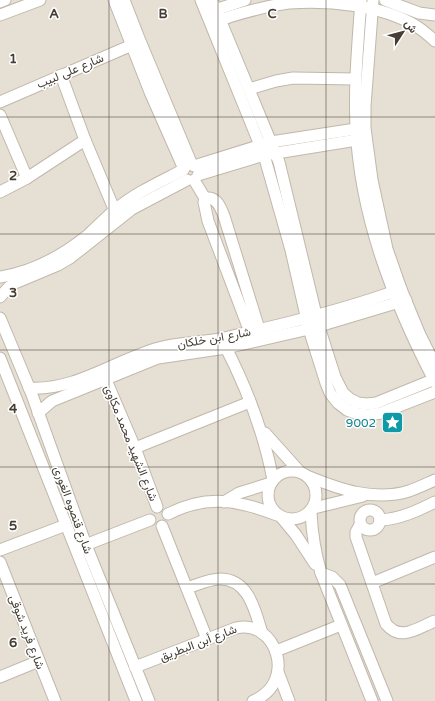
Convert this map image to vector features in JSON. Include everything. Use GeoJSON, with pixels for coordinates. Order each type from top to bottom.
{"type":"FeatureCollection","features":[{"type":"Feature","properties":{"kind":"street"},"geometry":{"type":"LineString","coordinates":[[0,2],[5,0]]}},
{"type":"Feature","properties":{"kind":"street"},"geometry":{"type":"LineString","coordinates":[[0,15],[40,0]]}},
{"type":"Feature","properties":{"kind":"street"},"geometry":{"type":"LineString","coordinates":[[114,0],[136,43],[190,172],[206,200]]}},
{"type":"Feature","properties":{"kind":"street"},"geometry":{"type":"LineString","coordinates":[[124,0],[136,43]]}},
{"type":"Feature","properties":{"kind":"street"},"geometry":{"type":"LineString","coordinates":[[200,0],[211,7],[215,22],[265,147],[276,152],[361,133]]}},
{"type":"Feature","properties":{"kind":"street"},"geometry":{"type":"LineString","coordinates":[[211,7],[245,0]]}},
{"type":"Feature","properties":{"kind":"street"},"geometry":{"type":"LineString","coordinates":[[385,0],[419,13],[435,15]]}},
{"type":"Feature","properties":{"kind":"street"},"geometry":{"type":"LineString","coordinates":[[215,22],[242,12],[290,2],[311,1],[373,4],[417,26],[435,41]]}},
{"type":"Feature","properties":{"kind":"street"},"geometry":{"type":"LineString","coordinates":[[361,3],[356,79],[361,133],[397,291],[435,365]]}},
{"type":"Feature","properties":{"kind":"street"},"geometry":{"type":"LineString","coordinates":[[361,133],[365,106],[373,4]]}},
{"type":"Feature","properties":{"kind":"street"},"geometry":{"type":"LineString","coordinates":[[215,22],[249,89],[291,250],[312,323],[343,393],[358,403],[376,403],[435,380],[422,357],[402,301]]}},
{"type":"Feature","properties":{"kind":"street","name":"شارع على لبيب"},"geometry":{"type":"LineString","coordinates":[[0,102],[136,43]]}},
{"type":"Feature","properties":{"kind":"street"},"geometry":{"type":"LineString","coordinates":[[61,75],[85,140],[117,214]]}},
{"type":"Feature","properties":{"kind":"street"},"geometry":{"type":"LineString","coordinates":[[249,89],[276,80],[293,78],[356,79]]}},
{"type":"Feature","properties":{"kind":"street"},"geometry":{"type":"LineString","coordinates":[[0,115],[27,178]]}},
{"type":"Feature","properties":{"kind":"street"},"geometry":{"type":"LineString","coordinates":[[0,277],[22,271],[53,259],[117,214],[141,193],[190,172],[265,147],[361,133]]}},
{"type":"Feature","properties":{"kind":"street"},"geometry":{"type":"LineString","coordinates":[[0,192],[27,178],[85,140]]}},
{"type":"Feature","properties":{"kind":"street"},"geometry":{"type":"LineString","coordinates":[[276,152],[282,172],[312,323],[326,383],[330,393],[338,403],[347,410],[358,414],[369,415],[381,413],[435,392]]}},
{"type":"Feature","properties":{"kind":"street"},"geometry":{"type":"LineString","coordinates":[[206,200],[209,198],[217,202],[224,216],[255,330]]}},
{"type":"Feature","properties":{"kind":"street"},"geometry":{"type":"LineString","coordinates":[[206,200],[204,202],[204,206],[208,221],[255,330]]}},
{"type":"Feature","properties":{"kind":"street"},"geometry":{"type":"LineString","coordinates":[[0,297],[15,283],[58,265],[70,258],[93,241],[117,214]]}},
{"type":"Feature","properties":{"kind":"street","name":"شارع ابن خلكان"},"geometry":{"type":"LineString","coordinates":[[38,413],[52,401],[156,348],[175,344],[224,343],[255,330],[312,323],[355,305],[397,291]]}},
{"type":"Feature","properties":{"kind":"street","name":"شارع ابن خلكان"},"geometry":{"type":"LineString","coordinates":[[29,388],[41,389],[106,380],[158,358],[369,310],[402,301]]}},
{"type":"Feature","properties":{"kind":"street","name":"شارع قنصوه الغورى"},"geometry":{"type":"LineString","coordinates":[[0,318],[29,388],[71,505],[81,547],[136,701]]}},
{"type":"Feature","properties":{"kind":"street"},"geometry":{"type":"LineString","coordinates":[[224,343],[261,428],[267,451],[272,482]]}},
{"type":"Feature","properties":{"kind":"street","name":"شارع قنصوه الغورى"},"geometry":{"type":"LineString","coordinates":[[0,358],[59,509],[66,525],[81,547],[149,701]]}},
{"type":"Feature","properties":{"kind":"street","name":"شارع الشهيد محمد مكاوى"},"geometry":{"type":"LineString","coordinates":[[106,380],[135,448],[157,507]]}},
{"type":"Feature","properties":{"kind":"street"},"geometry":{"type":"LineString","coordinates":[[135,448],[250,402]]}},
{"type":"Feature","properties":{"kind":"street"},"geometry":{"type":"LineString","coordinates":[[261,428],[303,474],[312,480],[315,486],[317,494],[312,510],[312,532],[315,553],[341,625],[372,701]]}},
{"type":"Feature","properties":{"kind":"street"},"geometry":{"type":"LineString","coordinates":[[367,495],[333,486],[292,471],[278,475],[272,482],[268,495],[268,501],[271,507],[300,542],[321,573],[332,577],[340,585],[387,701]]}},
{"type":"Feature","properties":{"kind":"street"},"geometry":{"type":"LineString","coordinates":[[168,514],[178,509],[212,501],[241,503],[280,517],[294,520],[300,519],[312,510],[367,495],[395,494],[409,491],[435,480]]}},
{"type":"Feature","properties":{"kind":"street"},"geometry":{"type":"LineString","coordinates":[[224,502],[239,493],[272,482]]}},
{"type":"Feature","properties":{"kind":"street"},"geometry":{"type":"LineString","coordinates":[[380,520],[403,517],[435,502]]}},
{"type":"Feature","properties":{"kind":"street"},"geometry":{"type":"LineString","coordinates":[[59,509],[71,505]]}},
{"type":"Feature","properties":{"kind":"street"},"geometry":{"type":"LineString","coordinates":[[157,507],[165,509],[168,514],[168,520],[162,526],[156,526],[150,520],[150,512],[157,507]]}},
{"type":"Feature","properties":{"kind":"street"},"geometry":{"type":"LineString","coordinates":[[360,525],[366,530],[374,530],[379,524],[380,520],[377,513],[369,510],[362,513],[356,536],[386,624],[391,630],[404,634],[435,621]]}},
{"type":"Feature","properties":{"kind":"street"},"geometry":{"type":"LineString","coordinates":[[81,547],[150,520]]}},
{"type":"Feature","properties":{"kind":"street"},"geometry":{"type":"LineString","coordinates":[[0,550],[66,525]]}},
{"type":"Feature","properties":{"kind":"street"},"geometry":{"type":"LineString","coordinates":[[162,526],[207,639]]}},
{"type":"Feature","properties":{"kind":"street"},"geometry":{"type":"LineString","coordinates":[[372,583],[435,557]]}},
{"type":"Feature","properties":{"kind":"street","name":"شارع فريد شوقى"},"geometry":{"type":"LineString","coordinates":[[0,562],[55,701]]}},
{"type":"Feature","properties":{"kind":"street"},"geometry":{"type":"LineString","coordinates":[[187,588],[218,578],[228,579],[243,588],[249,595],[262,633],[270,641],[276,651],[278,661],[278,672],[274,685],[261,698],[253,701]]}},
{"type":"Feature","properties":{"kind":"street"},"geometry":{"type":"LineString","coordinates":[[276,651],[341,625]]}},
{"type":"Feature","properties":{"kind":"street","name":"شارع أبن البطريق"},"geometry":{"type":"LineString","coordinates":[[135,667],[243,626],[253,628],[262,633]]}},
{"type":"Feature","properties":{"kind":"street"},"geometry":{"type":"LineString","coordinates":[[0,677],[39,661]]}},
{"type":"Feature","properties":{"kind":"street"},"geometry":{"type":"LineString","coordinates":[[278,672],[290,701]]}},
{"type":"Feature","properties":{"kind":"shaded area"},"geometry":{"type":"Polygon","coordinates":[[[0,0],[435,0],[435,701],[0,701],[0,0]]]}},
{"type":"Feature","properties":{"kind":"place","name":"9002"},"geometry":{"type":"Point","coordinates":[392,423]}}]}
